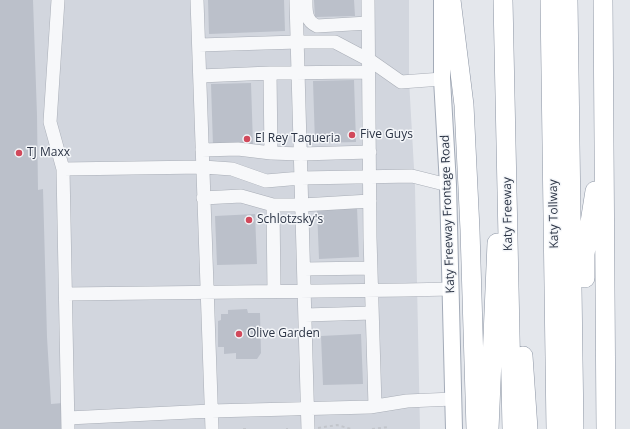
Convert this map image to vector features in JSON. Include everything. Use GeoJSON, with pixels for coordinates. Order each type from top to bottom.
{"type":"FeatureCollection","features":[{"type":"Feature","properties":{"kind":"highway"},"geometry":{"type":"LineString","coordinates":[[451,0],[464,105],[470,230],[476,429]]}},
{"type":"Feature","properties":{"kind":"highway","name":"Katy Freeway"},"geometry":{"type":"LineString","coordinates":[[503,0],[512,429]]}},
{"type":"Feature","properties":{"kind":"highway","name":"Katy Tollway"},"geometry":{"type":"LineString","coordinates":[[550,0],[556,429]]}},
{"type":"Feature","properties":{"kind":"highway","name":"Katy Tollway"},"geometry":{"type":"LineString","coordinates":[[568,0],[574,429]]}},
{"type":"Feature","properties":{"kind":"highway"},"geometry":{"type":"LineString","coordinates":[[603,0],[606,429]]}},
{"type":"Feature","properties":{"kind":"highway"},"geometry":{"type":"LineString","coordinates":[[489,429],[504,56]]}},
{"type":"Feature","properties":{"kind":"highway"},"geometry":{"type":"LineString","coordinates":[[506,116],[528,429]]}},
{"type":"Feature","properties":{"kind":"highway"},"geometry":{"type":"LineString","coordinates":[[586,429],[585,254],[604,143]]}},
{"type":"Feature","properties":{"kind":"main road","name":"Katy Freeway Frontage Road"},"geometry":{"type":"LineString","coordinates":[[442,0],[442,79],[448,185],[454,429]]}},
{"type":"Feature","properties":{"kind":"lane"},"geometry":{"type":"LineString","coordinates":[[58,0],[50,122],[63,169],[68,423],[211,412],[375,406],[407,401],[453,399]]}},
{"type":"Feature","properties":{"kind":"lane"},"geometry":{"type":"LineString","coordinates":[[197,0],[212,429]]}},
{"type":"Feature","properties":{"kind":"lane"},"geometry":{"type":"LineString","coordinates":[[296,0],[308,409],[313,429]]}},
{"type":"Feature","properties":{"kind":"lane"},"geometry":{"type":"LineString","coordinates":[[306,0],[306,12],[308,18],[317,26],[368,23]]}},
{"type":"Feature","properties":{"kind":"lane"},"geometry":{"type":"LineString","coordinates":[[368,0],[371,268],[375,406]]}},
{"type":"Feature","properties":{"kind":"lane"},"geometry":{"type":"LineString","coordinates":[[199,45],[335,42],[368,65],[401,82],[442,79]]}},
{"type":"Feature","properties":{"kind":"lane"},"geometry":{"type":"LineString","coordinates":[[200,76],[298,73],[368,65]]}},
{"type":"Feature","properties":{"kind":"lane"},"geometry":{"type":"LineString","coordinates":[[266,153],[270,73]]}},
{"type":"Feature","properties":{"kind":"lane"},"geometry":{"type":"LineString","coordinates":[[202,150],[238,149],[266,153],[301,154],[370,152]]}},
{"type":"Feature","properties":{"kind":"lane"},"geometry":{"type":"LineString","coordinates":[[63,169],[203,167],[232,169],[266,181],[301,178],[412,176],[448,185]]}},
{"type":"Feature","properties":{"kind":"lane"},"geometry":{"type":"LineString","coordinates":[[203,198],[241,196],[273,205],[302,206],[370,200]]}},
{"type":"Feature","properties":{"kind":"lane"},"geometry":{"type":"LineString","coordinates":[[273,205],[274,291]]}},
{"type":"Feature","properties":{"kind":"lane"},"geometry":{"type":"LineString","coordinates":[[304,269],[371,268]]}},
{"type":"Feature","properties":{"kind":"lane"},"geometry":{"type":"LineString","coordinates":[[66,294],[451,289]]}},
{"type":"Feature","properties":{"kind":"lane"},"geometry":{"type":"LineString","coordinates":[[305,315],[372,313]]}},
{"type":"Feature","properties":{"kind":"path"},"geometry":{"type":"LineString","coordinates":[[313,429],[337,425],[351,429]]}},
{"type":"Feature","properties":{"kind":"path"},"geometry":{"type":"LineString","coordinates":[[372,429],[388,427]]}},
{"type":"Feature","properties":{"kind":"shaded area"},"geometry":{"type":"Polygon","coordinates":[[[0,0],[409,0],[409,80],[415,186],[420,429],[0,429],[0,0]]]}},
{"type":"Feature","properties":{"kind":"building"},"geometry":{"type":"Polygon","coordinates":[[[0,0],[33,0],[38,190],[43,189],[47,337],[51,404],[63,403],[64,429],[0,429],[0,0]]]}},
{"type":"Feature","properties":{"kind":"building"},"geometry":{"type":"Polygon","coordinates":[[[208,0],[284,0],[285,31],[209,34],[208,0]]]}},
{"type":"Feature","properties":{"kind":"building"},"geometry":{"type":"Polygon","coordinates":[[[314,0],[354,0],[355,16],[315,17],[314,0]]]}},
{"type":"Feature","properties":{"kind":"building"},"geometry":{"type":"Polygon","coordinates":[[[354,80],[356,142],[315,143],[313,81],[354,80]]]}},
{"type":"Feature","properties":{"kind":"building"},"geometry":{"type":"Polygon","coordinates":[[[251,83],[253,145],[213,146],[211,84],[251,83]]]}},
{"type":"Feature","properties":{"kind":"building"},"geometry":{"type":"Polygon","coordinates":[[[357,207],[359,257],[319,259],[317,209],[357,207]]]}},
{"type":"Feature","properties":{"kind":"building"},"geometry":{"type":"Polygon","coordinates":[[[255,214],[257,264],[217,265],[215,216],[255,214]]]}},
{"type":"Feature","properties":{"kind":"building","name":"Olive Garden"},"geometry":{"type":"Polygon","coordinates":[[[247,309],[248,313],[260,313],[261,353],[257,359],[236,359],[236,353],[224,354],[224,347],[218,347],[218,321],[221,320],[221,314],[228,314],[228,310],[247,309]]]}},
{"type":"Feature","properties":{"kind":"building"},"geometry":{"type":"Polygon","coordinates":[[[361,334],[363,384],[323,385],[321,336],[361,334]]]}},
{"type":"Feature","properties":{"kind":"place","name":"Five Guys"},"geometry":{"type":"Point","coordinates":[352,135]}},
{"type":"Feature","properties":{"kind":"place","name":"El Rey Taqueria"},"geometry":{"type":"Point","coordinates":[247,139]}},
{"type":"Feature","properties":{"kind":"place","name":"TJ Maxx"},"geometry":{"type":"Point","coordinates":[19,153]}},
{"type":"Feature","properties":{"kind":"place","name":"Schlotzsky's"},"geometry":{"type":"Point","coordinates":[249,220]}},
{"type":"Feature","properties":{"kind":"place","name":"Olive Garden"},"geometry":{"type":"Point","coordinates":[239,334]}}]}
